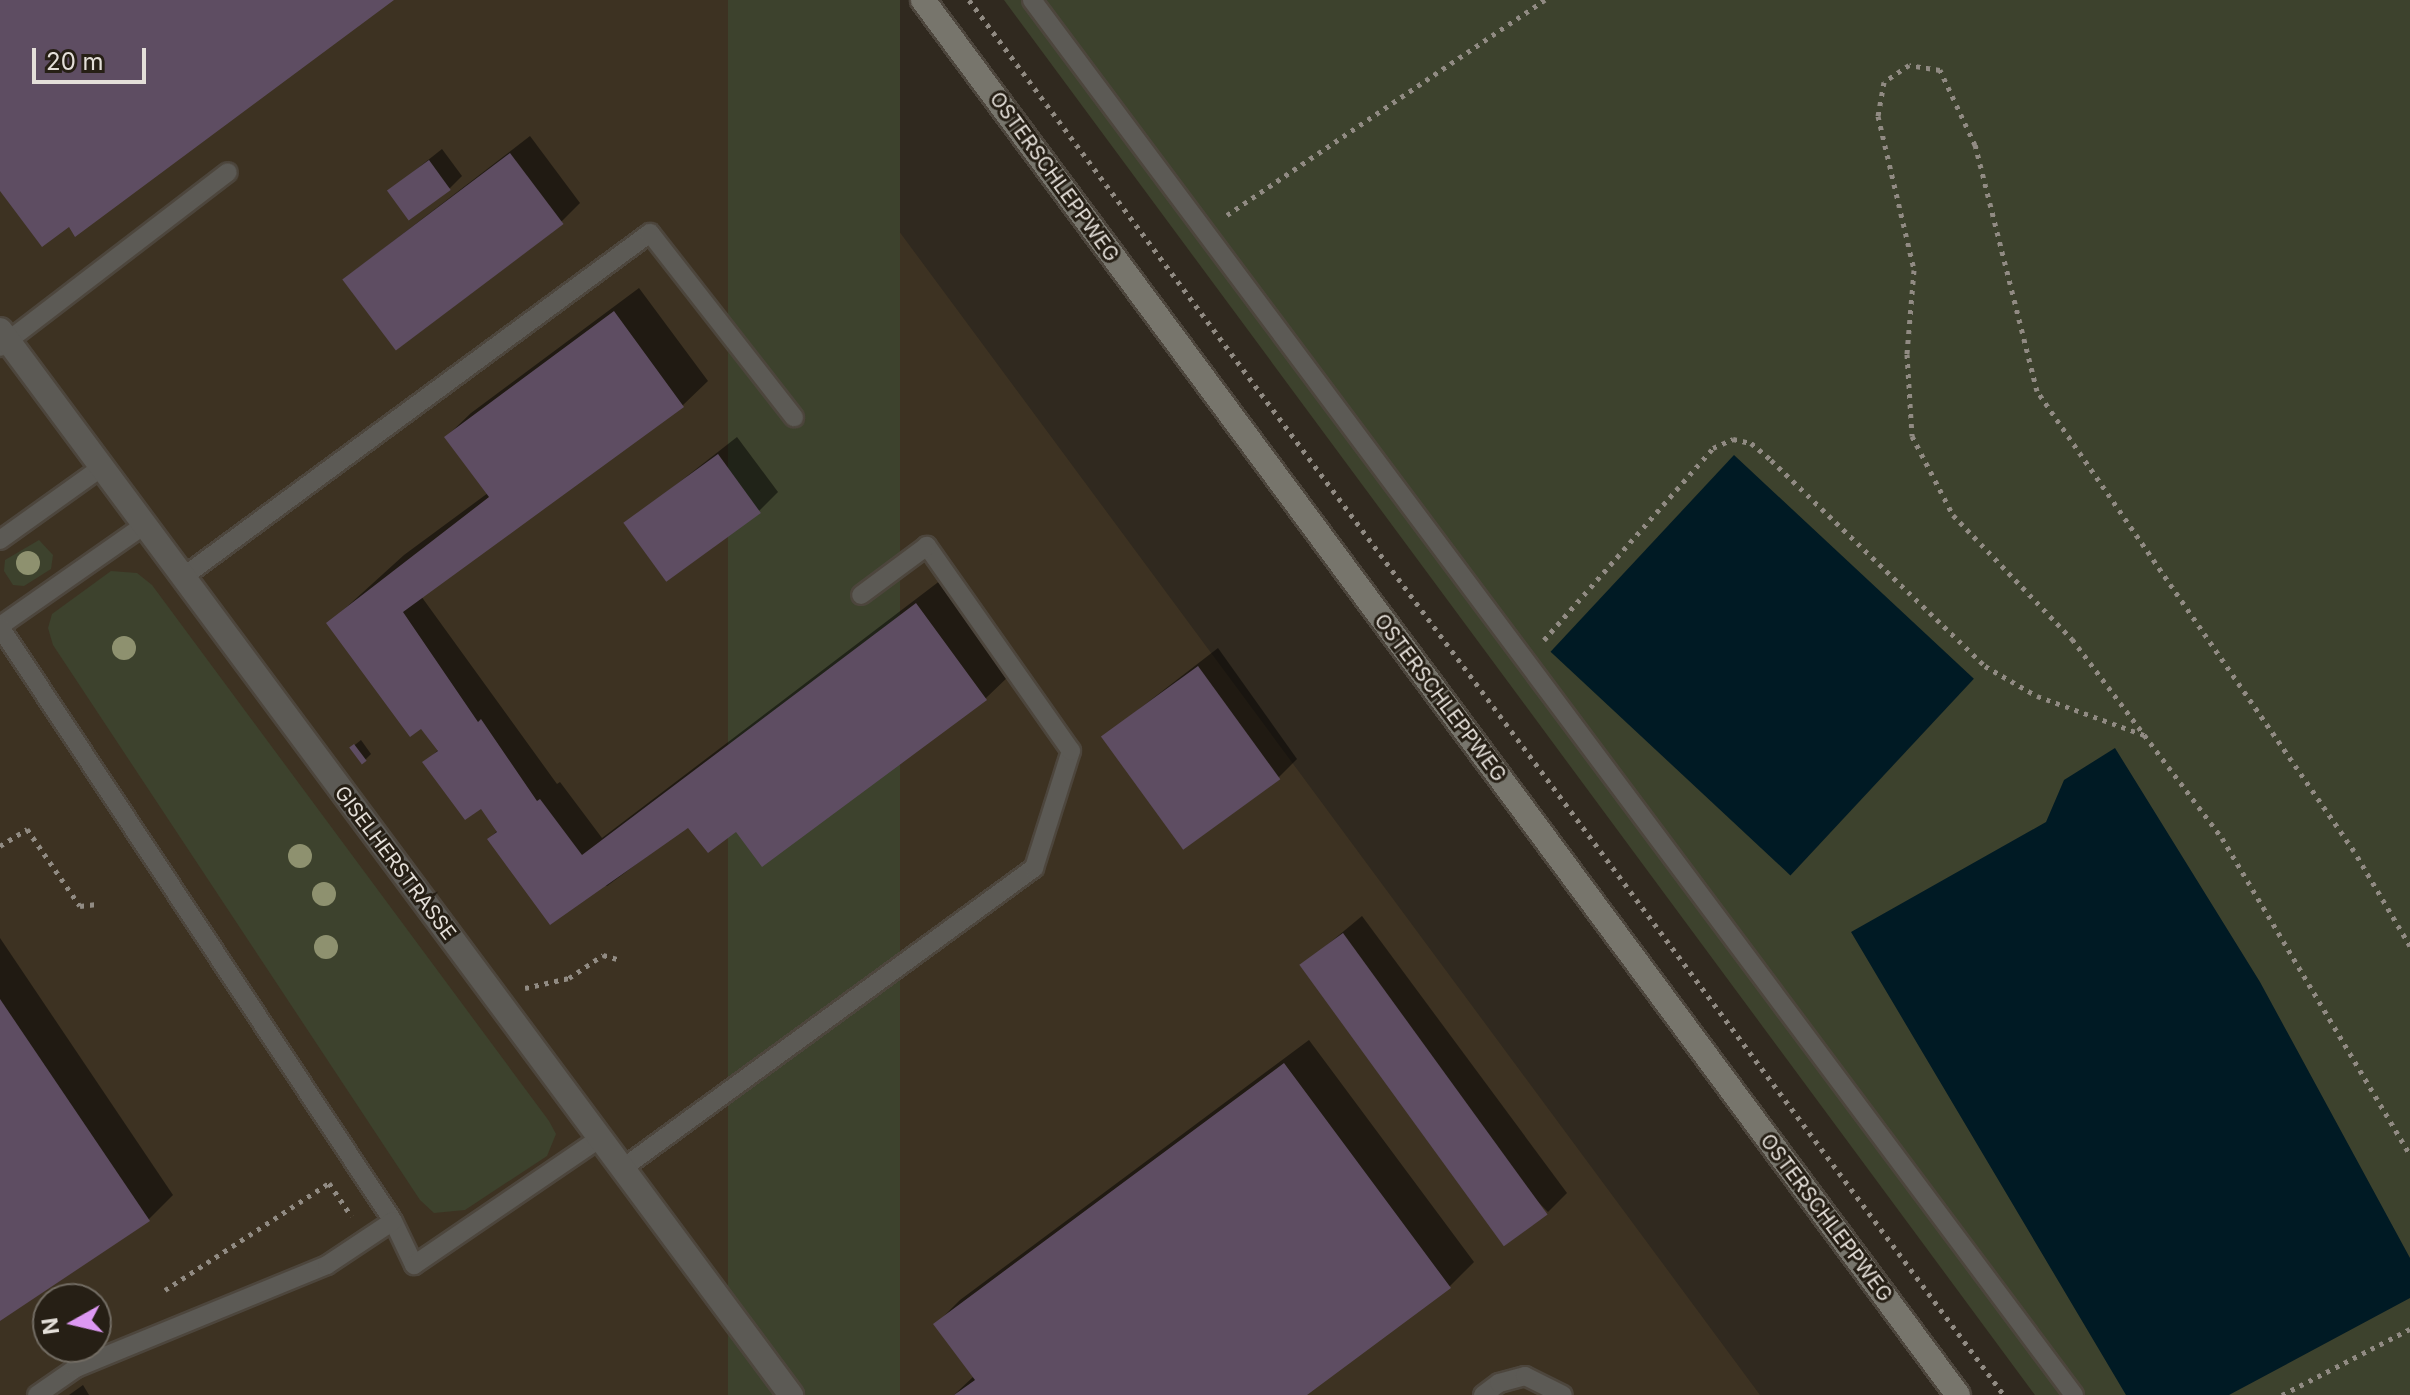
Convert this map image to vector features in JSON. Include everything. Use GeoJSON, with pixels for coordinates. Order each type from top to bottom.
{"type":"FeatureCollection","features":[{"type":"Feature","properties":{"kind":"street","name":"OSTERSCHLEPPWEG"},"geometry":{"type":"LineString","coordinates":[[923,0],[1958,1395]]}},
{"type":"Feature","properties":{"kind":"street","name":"GISELHERSTRASSE"},"geometry":{"type":"LineString","coordinates":[[3,339],[102,467],[791,1395]]}},
{"type":"Feature","properties":{"kind":"lane"},"geometry":{"type":"LineString","coordinates":[[1032,0],[2074,1395]]}},
{"type":"Feature","properties":{"kind":"lane"},"geometry":{"type":"LineString","coordinates":[[3,339],[228,172]]}},
{"type":"Feature","properties":{"kind":"lane"},"geometry":{"type":"LineString","coordinates":[[183,577],[650,233],[794,417]]}},
{"type":"Feature","properties":{"kind":"lane"},"geometry":{"type":"LineString","coordinates":[[0,540],[102,467]]}},
{"type":"Feature","properties":{"kind":"lane"},"geometry":{"type":"LineString","coordinates":[[144,525],[0,626],[393,1221],[414,1265],[600,1138]]}},
{"type":"Feature","properties":{"kind":"lane"},"geometry":{"type":"LineString","coordinates":[[623,1168],[1034,868],[1071,751],[927,546],[861,595]]}},
{"type":"Feature","properties":{"kind":"lane"},"geometry":{"type":"LineString","coordinates":[[37,1395],[76,1368],[327,1265],[393,1221]]}},
{"type":"Feature","properties":{"kind":"lane"},"geometry":{"type":"LineString","coordinates":[[1483,1395],[1499,1383],[1525,1376],[1563,1395]]}},
{"type":"Feature","properties":{"kind":"path"},"geometry":{"type":"LineString","coordinates":[[969,0],[2004,1395]]}},
{"type":"Feature","properties":{"kind":"path"},"geometry":{"type":"LineString","coordinates":[[1203,231],[1545,0]]}},
{"type":"Feature","properties":{"kind":"path"},"geometry":{"type":"LineString","coordinates":[[2410,946],[2354,851],[2037,391],[1975,145],[1940,70],[1909,65],[1884,82],[1878,116],[1914,270],[1907,354],[1912,436],[1953,515],[2072,639],[2222,838],[2410,1154]]}},
{"type":"Feature","properties":{"kind":"path"},"geometry":{"type":"LineString","coordinates":[[1524,662],[1713,448],[1733,439],[1751,443],[1771,460],[1985,666],[2037,696],[2145,735]]}},
{"type":"Feature","properties":{"kind":"path"},"geometry":{"type":"LineString","coordinates":[[0,846],[27,829],[80,906],[97,904]]}},
{"type":"Feature","properties":{"kind":"path"},"geometry":{"type":"LineString","coordinates":[[520,989],[569,978],[603,955],[620,960]]}},
{"type":"Feature","properties":{"kind":"path"},"geometry":{"type":"LineString","coordinates":[[165,1290],[329,1183],[367,1239]]}},
{"type":"Feature","properties":{"kind":"path"},"geometry":{"type":"LineString","coordinates":[[2282,1395],[2410,1329]]}},
{"type":"Feature","properties":{"kind":"shaded area"},"geometry":{"type":"Polygon","coordinates":[[[0,0],[728,0],[1760,1395],[0,1395],[0,0]]]}},
{"type":"Feature","properties":{"kind":"green space"},"geometry":{"type":"Polygon","coordinates":[[[728,0],[900,0],[900,1395],[728,1395],[728,0]]]}},
{"type":"Feature","properties":{"kind":"green space"},"geometry":{"type":"Polygon","coordinates":[[[1004,0],[2410,0],[2410,1395],[2035,1395],[1004,0]]]}},
{"type":"Feature","properties":{"kind":"green space"},"geometry":{"type":"Polygon","coordinates":[[[39,540],[53,555],[51,569],[24,586],[13,585],[4,571],[5,560],[39,540]]]}},
{"type":"Feature","properties":{"kind":"green space"},"geometry":{"type":"Polygon","coordinates":[[[111,571],[137,573],[152,585],[549,1121],[556,1134],[547,1156],[465,1210],[434,1213],[420,1200],[53,645],[48,628],[52,614],[111,571]]]}},
{"type":"Feature","properties":{"kind":"water"},"geometry":{"type":"Polygon","coordinates":[[[1734,455],[1974,679],[1790,875],[1551,652],[1734,455]]]}},
{"type":"Feature","properties":{"kind":"water"},"geometry":{"type":"Polygon","coordinates":[[[2115,748],[2260,982],[2410,1258],[2410,1298],[2229,1395],[2126,1395],[1851,932],[2046,822],[2064,780],[2115,748]]]}},
{"type":"Feature","properties":{"kind":"building"},"geometry":{"type":"Polygon","coordinates":[[[0,0],[394,0],[75,237],[69,227],[42,247],[0,191],[0,0]]]}},
{"type":"Feature","properties":{"kind":"building"},"geometry":{"type":"Polygon","coordinates":[[[510,153],[564,224],[396,350],[342,279],[510,153]]]}},
{"type":"Feature","properties":{"kind":"building"},"geometry":{"type":"Polygon","coordinates":[[[429,160],[451,190],[409,220],[387,191],[429,160]]]}},
{"type":"Feature","properties":{"kind":"building"},"geometry":{"type":"Polygon","coordinates":[[[614,311],[684,407],[403,612],[478,722],[481,719],[537,801],[540,799],[582,855],[916,603],[987,700],[762,867],[736,832],[708,853],[688,828],[550,925],[487,839],[497,832],[481,809],[465,820],[422,762],[438,751],[421,729],[410,737],[326,623],[489,497],[444,437],[614,311]]]}},
{"type":"Feature","properties":{"kind":"building"},"geometry":{"type":"Polygon","coordinates":[[[718,454],[761,513],[666,582],[623,523],[718,454]]]}},
{"type":"Feature","properties":{"kind":"building"},"geometry":{"type":"Polygon","coordinates":[[[1198,666],[1280,779],[1183,850],[1101,737],[1198,666]]]}},
{"type":"Feature","properties":{"kind":"building"},"geometry":{"type":"Polygon","coordinates":[[[354,744],[367,761],[362,764],[349,748],[354,744]]]}},
{"type":"Feature","properties":{"kind":"building"},"geometry":{"type":"Polygon","coordinates":[[[1343,933],[1548,1215],[1504,1246],[1299,965],[1343,933]]]}},
{"type":"Feature","properties":{"kind":"building"},"geometry":{"type":"Polygon","coordinates":[[[0,999],[150,1221],[57,1283],[32,1283],[32,1300],[0,1321],[0,999]]]}},
{"type":"Feature","properties":{"kind":"building"},"geometry":{"type":"Polygon","coordinates":[[[1284,1063],[1451,1288],[1307,1395],[954,1395],[975,1380],[933,1324],[1284,1063]]]}}]}
